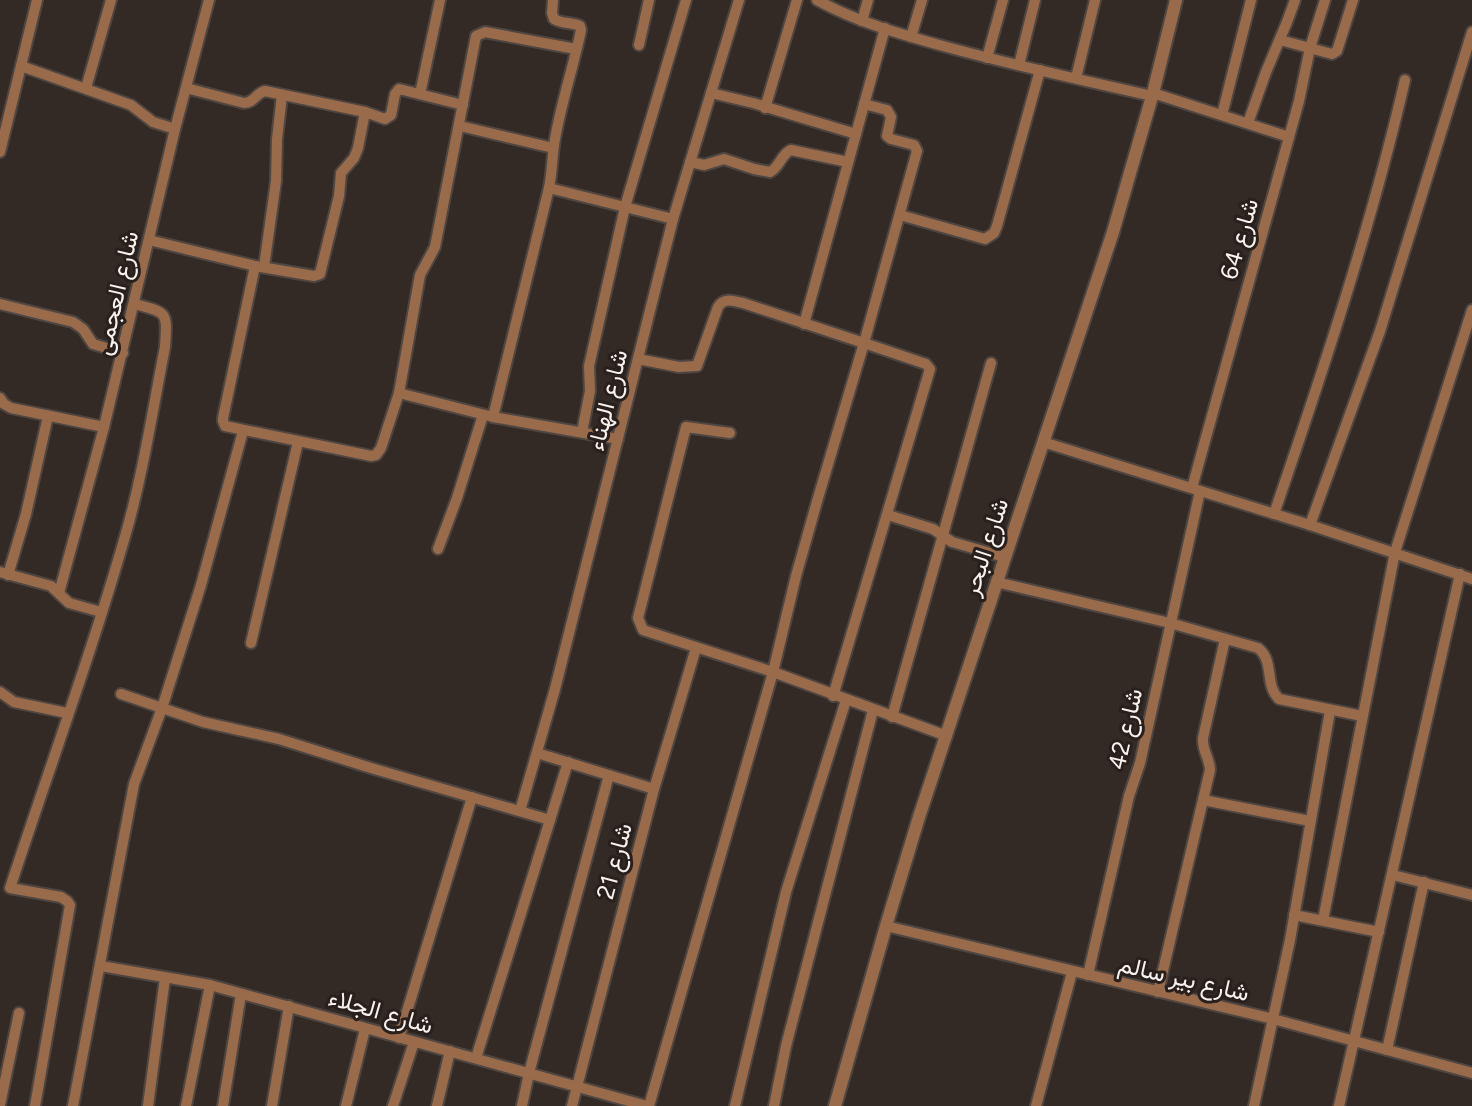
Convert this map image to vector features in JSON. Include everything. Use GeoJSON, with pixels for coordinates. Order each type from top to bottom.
{"type":"FeatureCollection","features":[{"type":"Feature","properties":{"kind":"street"},"geometry":{"type":"LineString","coordinates":[[0,152],[37,0]]}},
{"type":"Feature","properties":{"kind":"street"},"geometry":{"type":"LineString","coordinates":[[86,88],[111,0]]}},
{"type":"Feature","properties":{"kind":"street","name":"شارع العجمى"},"geometry":{"type":"LineString","coordinates":[[59,593],[123,353],[175,129],[209,0]]}},
{"type":"Feature","properties":{"kind":"street"},"geometry":{"type":"LineString","coordinates":[[420,94],[440,0]]}},
{"type":"Feature","properties":{"kind":"street"},"geometry":{"type":"LineString","coordinates":[[438,549],[488,416],[553,170],[553,148],[581,32],[580,26],[554,19],[553,0]]}},
{"type":"Feature","properties":{"kind":"street"},"geometry":{"type":"LineString","coordinates":[[639,45],[649,0]]}},
{"type":"Feature","properties":{"kind":"street"},"geometry":{"type":"LineString","coordinates":[[582,432],[590,391],[589,366],[625,207],[686,0]]}},
{"type":"Feature","properties":{"kind":"street","name":"شارع الهناء"},"geometry":{"type":"LineString","coordinates":[[520,811],[555,689],[673,219],[739,0]]}},
{"type":"Feature","properties":{"kind":"street"},"geometry":{"type":"LineString","coordinates":[[765,108],[797,0]]}},
{"type":"Feature","properties":{"kind":"street"},"geometry":{"type":"LineString","coordinates":[[817,0],[843,14],[911,37],[987,58],[1152,94],[1289,137]]}},
{"type":"Feature","properties":{"kind":"street"},"geometry":{"type":"LineString","coordinates":[[862,21],[868,0]]}},
{"type":"Feature","properties":{"kind":"street"},"geometry":{"type":"LineString","coordinates":[[911,37],[922,0]]}},
{"type":"Feature","properties":{"kind":"street"},"geometry":{"type":"LineString","coordinates":[[987,58],[1003,0]]}},
{"type":"Feature","properties":{"kind":"street"},"geometry":{"type":"LineString","coordinates":[[1019,65],[1035,0]]}},
{"type":"Feature","properties":{"kind":"street"},"geometry":{"type":"LineString","coordinates":[[1076,78],[1095,0]]}},
{"type":"Feature","properties":{"kind":"street","name":"شارع البحر"},"geometry":{"type":"LineString","coordinates":[[835,1106],[919,817],[1113,232],[1176,0]]}},
{"type":"Feature","properties":{"kind":"street"},"geometry":{"type":"LineString","coordinates":[[1222,115],[1251,0]]}},
{"type":"Feature","properties":{"kind":"street"},"geometry":{"type":"LineString","coordinates":[[1248,123],[1295,0]]}},
{"type":"Feature","properties":{"kind":"street","name":"شارع 64"},"geometry":{"type":"LineString","coordinates":[[1196,490],[1325,0]]}},
{"type":"Feature","properties":{"kind":"street"},"geometry":{"type":"LineString","coordinates":[[1280,40],[1334,53],[1353,0]]}},
{"type":"Feature","properties":{"kind":"street"},"geometry":{"type":"LineString","coordinates":[[804,324],[885,28]]}},
{"type":"Feature","properties":{"kind":"street"},"geometry":{"type":"LineString","coordinates":[[282,95],[276,181],[260,267],[223,421],[228,428],[371,456],[381,448],[399,393],[420,275],[435,247],[474,40],[485,32],[576,49]]}},
{"type":"Feature","properties":{"kind":"street"},"geometry":{"type":"LineString","coordinates":[[1310,525],[1380,331],[1472,32]]}},
{"type":"Feature","properties":{"kind":"street"},"geometry":{"type":"LineString","coordinates":[[21,66],[131,105],[153,122],[175,129]]}},
{"type":"Feature","properties":{"kind":"street"},"geometry":{"type":"LineString","coordinates":[[900,215],[985,239],[994,233],[1040,70]]}},
{"type":"Feature","properties":{"kind":"street"},"geometry":{"type":"LineString","coordinates":[[1274,514],[1317,387],[1389,148],[1405,80]]}},
{"type":"Feature","properties":{"kind":"street"},"geometry":{"type":"LineString","coordinates":[[186,88],[244,103],[251,102],[265,91],[387,119],[398,90],[463,105]]}},
{"type":"Feature","properties":{"kind":"street"},"geometry":{"type":"LineString","coordinates":[[711,93],[856,134]]}},
{"type":"Feature","properties":{"kind":"street"},"geometry":{"type":"LineString","coordinates":[[648,1106],[917,155],[916,147],[910,143],[887,135],[890,114],[864,104]]}},
{"type":"Feature","properties":{"kind":"street"},"geometry":{"type":"LineString","coordinates":[[149,240],[260,267],[314,276],[320,274],[339,196],[341,173],[358,148],[365,112]]}},
{"type":"Feature","properties":{"kind":"street"},"geometry":{"type":"LineString","coordinates":[[460,126],[553,148]]}},
{"type":"Feature","properties":{"kind":"street"},"geometry":{"type":"LineString","coordinates":[[690,162],[704,165],[724,159],[770,172],[791,150],[848,162]]}},
{"type":"Feature","properties":{"kind":"street"},"geometry":{"type":"LineString","coordinates":[[549,188],[673,219]]}},
{"type":"Feature","properties":{"kind":"street"},"geometry":{"type":"LineString","coordinates":[[638,359],[679,367],[697,366],[718,307],[724,301],[743,303],[926,364],[930,369],[833,696]]}},
{"type":"Feature","properties":{"kind":"street"},"geometry":{"type":"LineString","coordinates":[[0,304],[73,322],[83,329],[93,344],[123,353]]}},
{"type":"Feature","properties":{"kind":"street"},"geometry":{"type":"LineString","coordinates":[[35,1106],[70,905],[61,897],[5,886],[101,612],[135,497],[167,323],[160,310],[135,304]]}},
{"type":"Feature","properties":{"kind":"street"},"geometry":{"type":"LineString","coordinates":[[1323,920],[1395,552],[1472,310]]}},
{"type":"Feature","properties":{"kind":"street"},"geometry":{"type":"LineString","coordinates":[[892,717],[991,363]]}},
{"type":"Feature","properties":{"kind":"street"},"geometry":{"type":"LineString","coordinates":[[399,393],[488,416],[618,439]]}},
{"type":"Feature","properties":{"kind":"street"},"geometry":{"type":"LineString","coordinates":[[1,402],[11,408],[104,427]]}},
{"type":"Feature","properties":{"kind":"street"},"geometry":{"type":"LineString","coordinates":[[48,416],[26,514],[4,573],[51,586],[69,603],[101,612]]}},
{"type":"Feature","properties":{"kind":"street"},"geometry":{"type":"LineString","coordinates":[[730,433],[686,427],[638,618],[643,630],[773,672],[947,736]]}},
{"type":"Feature","properties":{"kind":"street"},"geometry":{"type":"LineString","coordinates":[[73,1106],[134,784],[201,585],[243,431]]}},
{"type":"Feature","properties":{"kind":"street"},"geometry":{"type":"LineString","coordinates":[[251,643],[298,442]]}},
{"type":"Feature","properties":{"kind":"street"},"geometry":{"type":"LineString","coordinates":[[1043,442],[1472,579]]}},
{"type":"Feature","properties":{"kind":"street","name":"شارع 42"},"geometry":{"type":"LineString","coordinates":[[1088,975],[1129,796],[1140,763],[1196,490]]}},
{"type":"Feature","properties":{"kind":"street"},"geometry":{"type":"LineString","coordinates":[[888,515],[933,529],[952,542],[1004,557]]}},
{"type":"Feature","properties":{"kind":"street"},"geometry":{"type":"LineString","coordinates":[[1339,1106],[1460,574]]}},
{"type":"Feature","properties":{"kind":"street"},"geometry":{"type":"LineString","coordinates":[[996,582],[1253,646],[1265,653],[1275,697],[1362,716]]}},
{"type":"Feature","properties":{"kind":"street"},"geometry":{"type":"LineString","coordinates":[[1158,992],[1210,766],[1203,749],[1203,738],[1225,639]]}},
{"type":"Feature","properties":{"kind":"street","name":"شارع 21"},"geometry":{"type":"LineString","coordinates":[[572,1106],[654,789],[696,648]]}},
{"type":"Feature","properties":{"kind":"street"},"geometry":{"type":"LineString","coordinates":[[0,692],[14,702],[67,713]]}},
{"type":"Feature","properties":{"kind":"street"},"geometry":{"type":"LineString","coordinates":[[121,694],[203,722],[293,743],[550,820]]}},
{"type":"Feature","properties":{"kind":"street"},"geometry":{"type":"LineString","coordinates":[[735,1106],[786,892],[846,700]]}},
{"type":"Feature","properties":{"kind":"street"},"geometry":{"type":"LineString","coordinates":[[774,1106],[790,1030],[873,710]]}},
{"type":"Feature","properties":{"kind":"street"},"geometry":{"type":"LineString","coordinates":[[1254,1106],[1294,915],[1330,711]]}},
{"type":"Feature","properties":{"kind":"street"},"geometry":{"type":"LineString","coordinates":[[537,753],[654,789]]}},
{"type":"Feature","properties":{"kind":"street"},"geometry":{"type":"LineString","coordinates":[[476,1058],[568,762]]}},
{"type":"Feature","properties":{"kind":"street"},"geometry":{"type":"LineString","coordinates":[[522,1106],[609,775]]}},
{"type":"Feature","properties":{"kind":"street"},"geometry":{"type":"LineString","coordinates":[[399,1038],[472,797]]}},
{"type":"Feature","properties":{"kind":"street"},"geometry":{"type":"LineString","coordinates":[[1203,800],[1310,821]]}},
{"type":"Feature","properties":{"kind":"street"},"geometry":{"type":"LineString","coordinates":[[1393,875],[1472,895]]}},
{"type":"Feature","properties":{"kind":"street"},"geometry":{"type":"LineString","coordinates":[[1387,1050],[1424,882]]}},
{"type":"Feature","properties":{"kind":"street"},"geometry":{"type":"LineString","coordinates":[[1294,915],[1379,932]]}},
{"type":"Feature","properties":{"kind":"street","name":"شارع بير سالم"},"geometry":{"type":"LineString","coordinates":[[886,926],[1273,1019],[1472,1073]]}},
{"type":"Feature","properties":{"kind":"street","name":"شارع الجلاء"},"geometry":{"type":"LineString","coordinates":[[101,966],[210,985],[529,1073],[616,1102],[648,1106]]}},
{"type":"Feature","properties":{"kind":"street"},"geometry":{"type":"LineString","coordinates":[[1036,1106],[1072,972]]}},
{"type":"Feature","properties":{"kind":"street"},"geometry":{"type":"LineString","coordinates":[[148,1106],[165,978]]}},
{"type":"Feature","properties":{"kind":"street"},"geometry":{"type":"LineString","coordinates":[[186,1106],[210,985]]}},
{"type":"Feature","properties":{"kind":"street"},"geometry":{"type":"LineString","coordinates":[[223,1106],[241,994]]}},
{"type":"Feature","properties":{"kind":"street"},"geometry":{"type":"LineString","coordinates":[[272,1106],[289,1006]]}},
{"type":"Feature","properties":{"kind":"street"},"geometry":{"type":"LineString","coordinates":[[0,1105],[19,1013]]}},
{"type":"Feature","properties":{"kind":"street"},"geometry":{"type":"LineString","coordinates":[[346,1106],[365,1029]]}},
{"type":"Feature","properties":{"kind":"street"},"geometry":{"type":"LineString","coordinates":[[393,1106],[414,1042]]}},
{"type":"Feature","properties":{"kind":"street"},"geometry":{"type":"LineString","coordinates":[[437,1106],[450,1051]]}}]}
